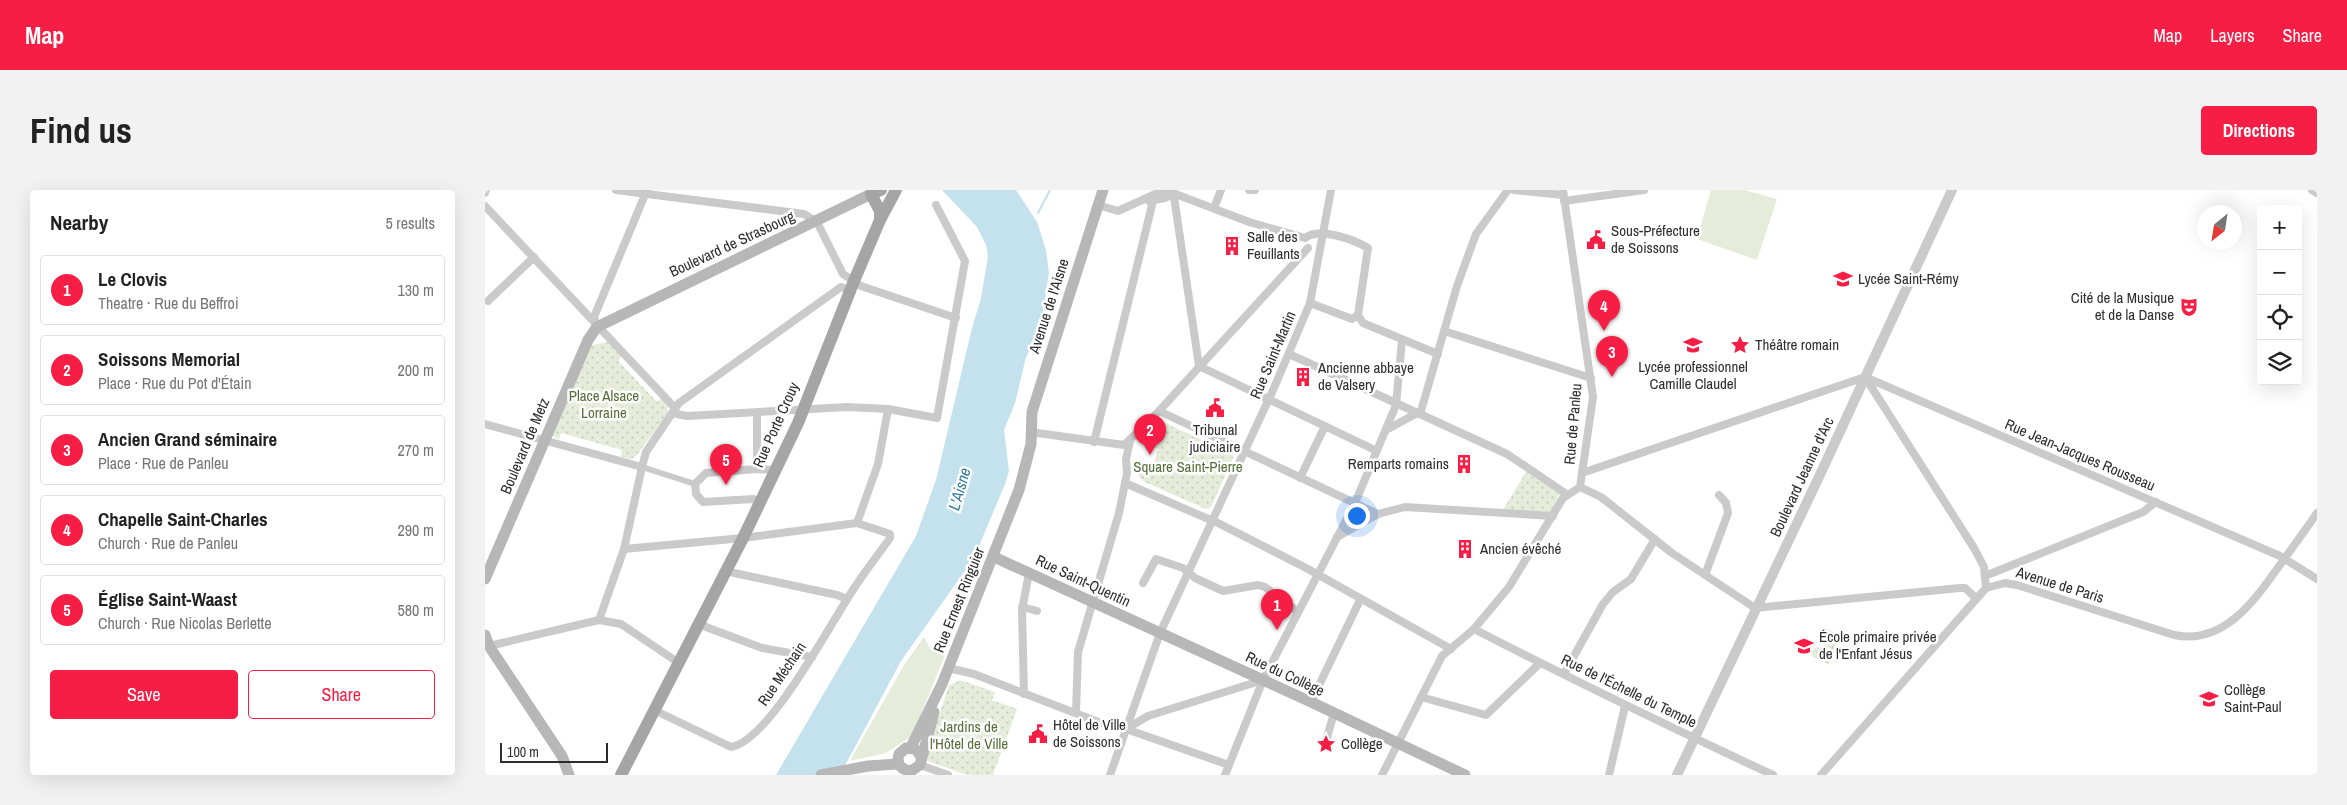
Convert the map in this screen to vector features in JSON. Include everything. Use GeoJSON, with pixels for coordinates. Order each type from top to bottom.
{"type":"FeatureCollection","features":[{"type":"Feature","properties":{"kind":"main road","name":"Rue Porte Crouy"},"geometry":{"type":"LineString","coordinates":[[621,775],[760,502],[802,410],[847,283],[896,190]]}},
{"type":"Feature","properties":{"kind":"main road","name":"Avenue de l'Aisne"},"geometry":{"type":"LineString","coordinates":[[998,542],[1025,471],[1031,444],[1032,412],[1103,190]]}},
{"type":"Feature","properties":{"kind":"main road"},"geometry":{"type":"LineString","coordinates":[[868,193],[880,211],[880,220]]}},
{"type":"Feature","properties":{"kind":"main road","name":"Boulevard de Strasbourg"},"geometry":{"type":"LineString","coordinates":[[597,327],[817,222],[868,193]]}},
{"type":"Feature","properties":{"kind":"main road","name":"Boulevard de Metz"},"geometry":{"type":"LineString","coordinates":[[485,579],[588,340],[597,327]]}},
{"type":"Feature","properties":{"kind":"main road","name":"Rue Ernest Ringuier"},"geometry":{"type":"LineString","coordinates":[[942,684],[998,542]]}},
{"type":"Feature","properties":{"kind":"main road","name":"Rue Saint-Quentin"},"geometry":{"type":"LineString","coordinates":[[993,557],[1160,633]]}},
{"type":"Feature","properties":{"kind":"main road","name":"Rue du Collège"},"geometry":{"type":"LineString","coordinates":[[1160,633],[1335,713],[1459,774]]}},
{"type":"Feature","properties":{"kind":"main road"},"geometry":{"type":"LineString","coordinates":[[487,640],[561,756],[568,774]]}},
{"type":"Feature","properties":{"kind":"main road"},"geometry":{"type":"LineString","coordinates":[[821,775],[898,759],[906,748],[911,747],[942,684]]}},
{"type":"Feature","properties":{"kind":"main road"},"geometry":{"type":"LineString","coordinates":[[915,767],[942,684]]}},
{"type":"Feature","properties":{"kind":"main road"},"geometry":{"type":"LineString","coordinates":[[911,747],[919,752],[915,767]]}},
{"type":"Feature","properties":{"kind":"main road"},"geometry":{"type":"LineString","coordinates":[[898,759],[901,768],[915,767]]}},
{"type":"Feature","properties":{"kind":"street"},"geometry":{"type":"LineString","coordinates":[[616,190],[646,192],[798,212],[817,222],[847,283]]}},
{"type":"Feature","properties":{"kind":"street"},"geometry":{"type":"LineString","coordinates":[[1214,208],[1221,190]]}},
{"type":"Feature","properties":{"kind":"street"},"geometry":{"type":"LineString","coordinates":[[1249,190],[1255,190]]}},
{"type":"Feature","properties":{"kind":"street","name":"Rue Saint-Martin"},"geometry":{"type":"LineString","coordinates":[[1110,775],[1160,633],[1245,452],[1310,303],[1331,190]]}},
{"type":"Feature","properties":{"kind":"street"},"geometry":{"type":"LineString","coordinates":[[1386,430],[1421,411],[1457,286],[1476,234],[1508,190]]}},
{"type":"Feature","properties":{"kind":"street"},"geometry":{"type":"LineString","coordinates":[[1514,190],[1563,194],[1644,190]]}},
{"type":"Feature","properties":{"kind":"street"},"geometry":{"type":"LineString","coordinates":[[2312,190],[2317,193]]}},
{"type":"Feature","properties":{"kind":"street"},"geometry":{"type":"LineString","coordinates":[[1098,205],[1118,211],[1165,198],[1169,191]]}},
{"type":"Feature","properties":{"kind":"street"},"geometry":{"type":"LineString","coordinates":[[1169,191],[1249,222],[1305,238]]}},
{"type":"Feature","properties":{"kind":"street"},"geometry":{"type":"LineString","coordinates":[[1169,191],[1199,366]]}},
{"type":"Feature","properties":{"kind":"street","name":"Boulevard Jeanne d'Arc"},"geometry":{"type":"LineString","coordinates":[[1677,775],[1865,377],[1950,191]]}},
{"type":"Feature","properties":{"kind":"street"},"geometry":{"type":"LineString","coordinates":[[597,327],[594,316],[646,192]]}},
{"type":"Feature","properties":{"kind":"street","name":"Rue de Panleu"},"geometry":{"type":"LineString","coordinates":[[1563,194],[1593,397],[1580,487],[1568,495]]}},
{"type":"Feature","properties":{"kind":"street"},"geometry":{"type":"LineString","coordinates":[[1093,442],[1149,201]]}},
{"type":"Feature","properties":{"kind":"street"},"geometry":{"type":"LineString","coordinates":[[485,206],[673,411],[687,416],[847,407],[888,410],[937,418],[965,261],[936,204]]}},
{"type":"Feature","properties":{"kind":"street"},"geometry":{"type":"LineString","coordinates":[[1305,238],[1311,233],[1323,233],[1368,248],[1358,315],[1363,323],[1438,354]]}},
{"type":"Feature","properties":{"kind":"street"},"geometry":{"type":"LineString","coordinates":[[1305,238],[1305,246],[1320,253]]}},
{"type":"Feature","properties":{"kind":"street"},"geometry":{"type":"LineString","coordinates":[[1030,432],[1093,442],[1124,444],[1159,411],[1308,248]]}},
{"type":"Feature","properties":{"kind":"street"},"geometry":{"type":"LineString","coordinates":[[488,301],[534,258]]}},
{"type":"Feature","properties":{"kind":"street"},"geometry":{"type":"LineString","coordinates":[[599,620],[624,549],[646,452],[679,403],[847,283],[956,318]]}},
{"type":"Feature","properties":{"kind":"street"},"geometry":{"type":"LineString","coordinates":[[1310,303],[1352,319],[1358,315]]}},
{"type":"Feature","properties":{"kind":"street"},"geometry":{"type":"LineString","coordinates":[[1444,331],[1591,378]]}},
{"type":"Feature","properties":{"kind":"street"},"geometry":{"type":"LineString","coordinates":[[1225,775],[1263,680],[1355,503],[1386,430],[1396,405],[1402,340]]}},
{"type":"Feature","properties":{"kind":"street"},"geometry":{"type":"LineString","coordinates":[[1289,354],[1396,405],[1507,454],[1568,495],[1563,498],[1509,587],[1474,629],[1451,650],[1441,656],[1382,775]]}},
{"type":"Feature","properties":{"kind":"street"},"geometry":{"type":"LineString","coordinates":[[1199,366],[1377,451]]}},
{"type":"Feature","properties":{"kind":"street"},"geometry":{"type":"LineString","coordinates":[[1582,473],[1865,377],[1984,567],[1986,588]]}},
{"type":"Feature","properties":{"kind":"street","name":"Rue Jean-Jacques Rousseau"},"geometry":{"type":"LineString","coordinates":[[1865,377],[2285,558],[2317,579]]}},
{"type":"Feature","properties":{"kind":"street"},"geometry":{"type":"LineString","coordinates":[[1877,395],[1885,386]]}},
{"type":"Feature","properties":{"kind":"street"},"geometry":{"type":"LineString","coordinates":[[624,549],[743,538],[857,523],[878,464],[888,410]]}},
{"type":"Feature","properties":{"kind":"street"},"geometry":{"type":"LineString","coordinates":[[1159,411],[1378,514]]}},
{"type":"Feature","properties":{"kind":"street"},"geometry":{"type":"LineString","coordinates":[[757,412],[757,469]]}},
{"type":"Feature","properties":{"kind":"street"},"geometry":{"type":"LineString","coordinates":[[485,424],[642,467],[695,484]]}},
{"type":"Feature","properties":{"kind":"street"},"geometry":{"type":"LineString","coordinates":[[1300,478],[1325,426]]}},
{"type":"Feature","properties":{"kind":"street"},"geometry":{"type":"LineString","coordinates":[[1075,713],[1078,652],[1119,513],[1125,483],[1126,459],[1124,444]]}},
{"type":"Feature","properties":{"kind":"street"},"geometry":{"type":"LineString","coordinates":[[1124,444],[1126,459]]}},
{"type":"Feature","properties":{"kind":"street"},"geometry":{"type":"LineString","coordinates":[[695,484],[706,473],[757,469],[774,470]]}},
{"type":"Feature","properties":{"kind":"street"},"geometry":{"type":"LineString","coordinates":[[1125,483],[1212,521],[1317,574],[1451,650]]}},
{"type":"Feature","properties":{"kind":"street"},"geometry":{"type":"LineString","coordinates":[[695,484],[696,494],[703,502],[753,499],[760,502]]}},
{"type":"Feature","properties":{"kind":"street"},"geometry":{"type":"LineString","coordinates":[[1580,487],[1601,497],[1655,539],[1755,608],[1960,588],[1970,591],[1976,598]]}},
{"type":"Feature","properties":{"kind":"street"},"geometry":{"type":"LineString","coordinates":[[1705,575],[1727,513],[1726,504],[1719,495]]}},
{"type":"Feature","properties":{"kind":"street"},"geometry":{"type":"LineString","coordinates":[[1985,576],[2143,512],[2156,502]]}},
{"type":"Feature","properties":{"kind":"street"},"geometry":{"type":"LineString","coordinates":[[1337,537],[1378,514],[1405,507],[1553,516]]}},
{"type":"Feature","properties":{"kind":"street","name":"Avenue de Paris"},"geometry":{"type":"LineString","coordinates":[[1821,775],[1986,588],[1999,584],[2017,584],[2171,634],[2194,637],[2222,628],[2240,615],[2252,603],[2317,513]]}},
{"type":"Feature","properties":{"kind":"street","name":"Rue Méchain"},"geometry":{"type":"LineString","coordinates":[[654,710],[734,746],[751,735],[793,689],[847,599],[890,538],[890,534],[857,523]]}},
{"type":"Feature","properties":{"kind":"street"},"geometry":{"type":"LineString","coordinates":[[1564,674],[1603,604],[1613,592],[1631,579],[1655,539]]}},
{"type":"Feature","properties":{"kind":"street"},"geometry":{"type":"LineString","coordinates":[[1143,583],[1155,559],[1183,568],[1189,574],[1223,591],[1258,585],[1265,588],[1297,612]]}},
{"type":"Feature","properties":{"kind":"street"},"geometry":{"type":"LineString","coordinates":[[1984,567],[1995,573],[1999,584]]}},
{"type":"Feature","properties":{"kind":"street"},"geometry":{"type":"LineString","coordinates":[[725,572],[837,594],[847,599]]}},
{"type":"Feature","properties":{"kind":"street"},"geometry":{"type":"LineString","coordinates":[[1024,694],[1022,607],[1027,572]]}},
{"type":"Feature","properties":{"kind":"street"},"geometry":{"type":"LineString","coordinates":[[1311,702],[1360,600]]}},
{"type":"Feature","properties":{"kind":"street"},"geometry":{"type":"LineString","coordinates":[[1022,607],[1037,611]]}},
{"type":"Feature","properties":{"kind":"street"},"geometry":{"type":"LineString","coordinates":[[487,640],[599,620],[621,624],[679,663]]}},
{"type":"Feature","properties":{"kind":"street"},"geometry":{"type":"LineString","coordinates":[[698,624],[762,648],[811,657]]}},
{"type":"Feature","properties":{"kind":"street","name":"Rue de l'Échelle du Temple"},"geometry":{"type":"LineString","coordinates":[[1474,629],[1595,688],[1625,706],[1773,775]]}},
{"type":"Feature","properties":{"kind":"street"},"geometry":{"type":"LineString","coordinates":[[1421,696],[1486,715],[1540,662]]}},
{"type":"Feature","properties":{"kind":"street"},"geometry":{"type":"LineString","coordinates":[[949,668],[974,674],[1075,713],[1229,765]]}},
{"type":"Feature","properties":{"kind":"street"},"geometry":{"type":"LineString","coordinates":[[1126,729],[1148,716],[1263,680]]}},
{"type":"Feature","properties":{"kind":"street"},"geometry":{"type":"LineString","coordinates":[[1609,775],[1625,706]]}},
{"type":"Feature","properties":{"kind":"street"},"geometry":{"type":"LineString","coordinates":[[1326,741],[1335,713]]}},
{"type":"Feature","properties":{"kind":"street"},"geometry":{"type":"LineString","coordinates":[[915,767],[947,775]]}},
{"type":"Feature","properties":{"kind":"green space"},"geometry":{"type":"Polygon","coordinates":[[[1711,190],[1744,190],[1777,199],[1757,260],[1697,239],[1711,190]]]}},
{"type":"Feature","properties":{"kind":"green space","name":"Place Alsace Lorraine"},"geometry":{"type":"Polygon","coordinates":[[[608,342],[622,356],[618,361],[657,402],[662,398],[668,407],[667,415],[636,456],[631,459],[621,457],[622,450],[561,433],[559,440],[552,435],[586,346],[608,342]]]}},
{"type":"Feature","properties":{"kind":"green space","name":"Square Saint-Pierre"},"geometry":{"type":"Polygon","coordinates":[[[1157,422],[1163,422],[1232,454],[1233,458],[1211,507],[1206,509],[1145,482],[1138,476],[1142,467],[1152,469],[1158,449],[1148,446],[1145,435],[1157,422]]]}},
{"type":"Feature","properties":{"kind":"green space"},"geometry":{"type":"Polygon","coordinates":[[[1526,472],[1560,494],[1550,512],[1503,510],[1526,472]]]}},
{"type":"Feature","properties":{"kind":"green space"},"geometry":{"type":"Polygon","coordinates":[[[1827,629],[1840,635],[1828,664],[1813,657],[1811,652],[1816,647],[1823,648],[1824,644],[1819,640],[1823,631],[1827,629]]]}},
{"type":"Feature","properties":{"kind":"green space"},"geometry":{"type":"Polygon","coordinates":[[[924,637],[930,649],[945,655],[912,736],[886,753],[850,761],[904,665],[924,637]]]}},
{"type":"Feature","properties":{"kind":"green space","name":"Jardins de l'Hôtel de Ville"},"geometry":{"type":"Polygon","coordinates":[[[960,680],[995,692],[992,700],[1017,709],[993,775],[967,775],[928,761],[926,755],[949,685],[960,680]]]}},
{"type":"Feature","properties":{"kind":"water","name":"L'Aisne"},"geometry":{"type":"Polygon","coordinates":[[[942,190],[1016,190],[1037,222],[1046,250],[1049,273],[1043,311],[1025,361],[1015,403],[1004,430],[1009,471],[974,558],[901,661],[840,775],[776,775],[916,536],[936,480],[972,328],[981,298],[988,256],[986,245],[977,227],[942,190]]]}},
{"type":"Feature","properties":{"kind":"waterway"},"geometry":{"type":"LineString","coordinates":[[1038,213],[1050,190]]}},
{"type":"Feature","properties":{"kind":"place","name":"Sous-Préfecture de Soissons"},"geometry":{"type":"Point","coordinates":[1596,240]}},
{"type":"Feature","properties":{"kind":"place","name":"Salle des Feuillants"},"geometry":{"type":"Point","coordinates":[1232,246]}},
{"type":"Feature","properties":{"kind":"place","name":"Lycée Saint-Rémy"},"geometry":{"type":"Point","coordinates":[1843,279]}},
{"type":"Feature","properties":{"kind":"place","name":"Cité de la Musique et de la Danse"},"geometry":{"type":"Point","coordinates":[2189,307]}},
{"type":"Feature","properties":{"kind":"place","name":"Chapelle Saint-Charles"},"geometry":{"type":"Point","coordinates":[1604,331]}},
{"type":"Feature","properties":{"kind":"place","name":"Lycée professionnel Camille Claudel"},"geometry":{"type":"Point","coordinates":[1693,345]}},
{"type":"Feature","properties":{"kind":"place","name":"Théâtre romain"},"geometry":{"type":"Point","coordinates":[1740,345]}},
{"type":"Feature","properties":{"kind":"place","name":"Ancienne abbaye de Valsery"},"geometry":{"type":"Point","coordinates":[1303,377]}},
{"type":"Feature","properties":{"kind":"place","name":"Ancien Grand séminaire"},"geometry":{"type":"Point","coordinates":[1612,377]}},
{"type":"Feature","properties":{"kind":"place","name":"Tribunal judiciaire"},"geometry":{"type":"Point","coordinates":[1215,408]}},
{"type":"Feature","properties":{"kind":"place","name":"Soissons Memorial"},"geometry":{"type":"Point","coordinates":[1150,455]}},
{"type":"Feature","properties":{"kind":"place","name":"Remparts romains"},"geometry":{"type":"Point","coordinates":[1464,464]}},
{"type":"Feature","properties":{"kind":"place","name":"Église Saint-Waast"},"geometry":{"type":"Point","coordinates":[726,485]}},
{"type":"Feature","properties":{"kind":"place","name":"Ancien évêché"},"geometry":{"type":"Point","coordinates":[1465,549]}},
{"type":"Feature","properties":{"kind":"place","name":"Le Clovis"},"geometry":{"type":"Point","coordinates":[1277,630]}},
{"type":"Feature","properties":{"kind":"place","name":"École primaire privée de l'Enfant Jésus"},"geometry":{"type":"Point","coordinates":[1804,646]}},
{"type":"Feature","properties":{"kind":"place","name":"Collège Saint-Paul"},"geometry":{"type":"Point","coordinates":[2209,699]}},
{"type":"Feature","properties":{"kind":"place","name":"Hôtel de Ville de Soissons"},"geometry":{"type":"Point","coordinates":[1038,734]}},
{"type":"Feature","properties":{"kind":"place","name":"Collège"},"geometry":{"type":"Point","coordinates":[1326,744]}}]}
